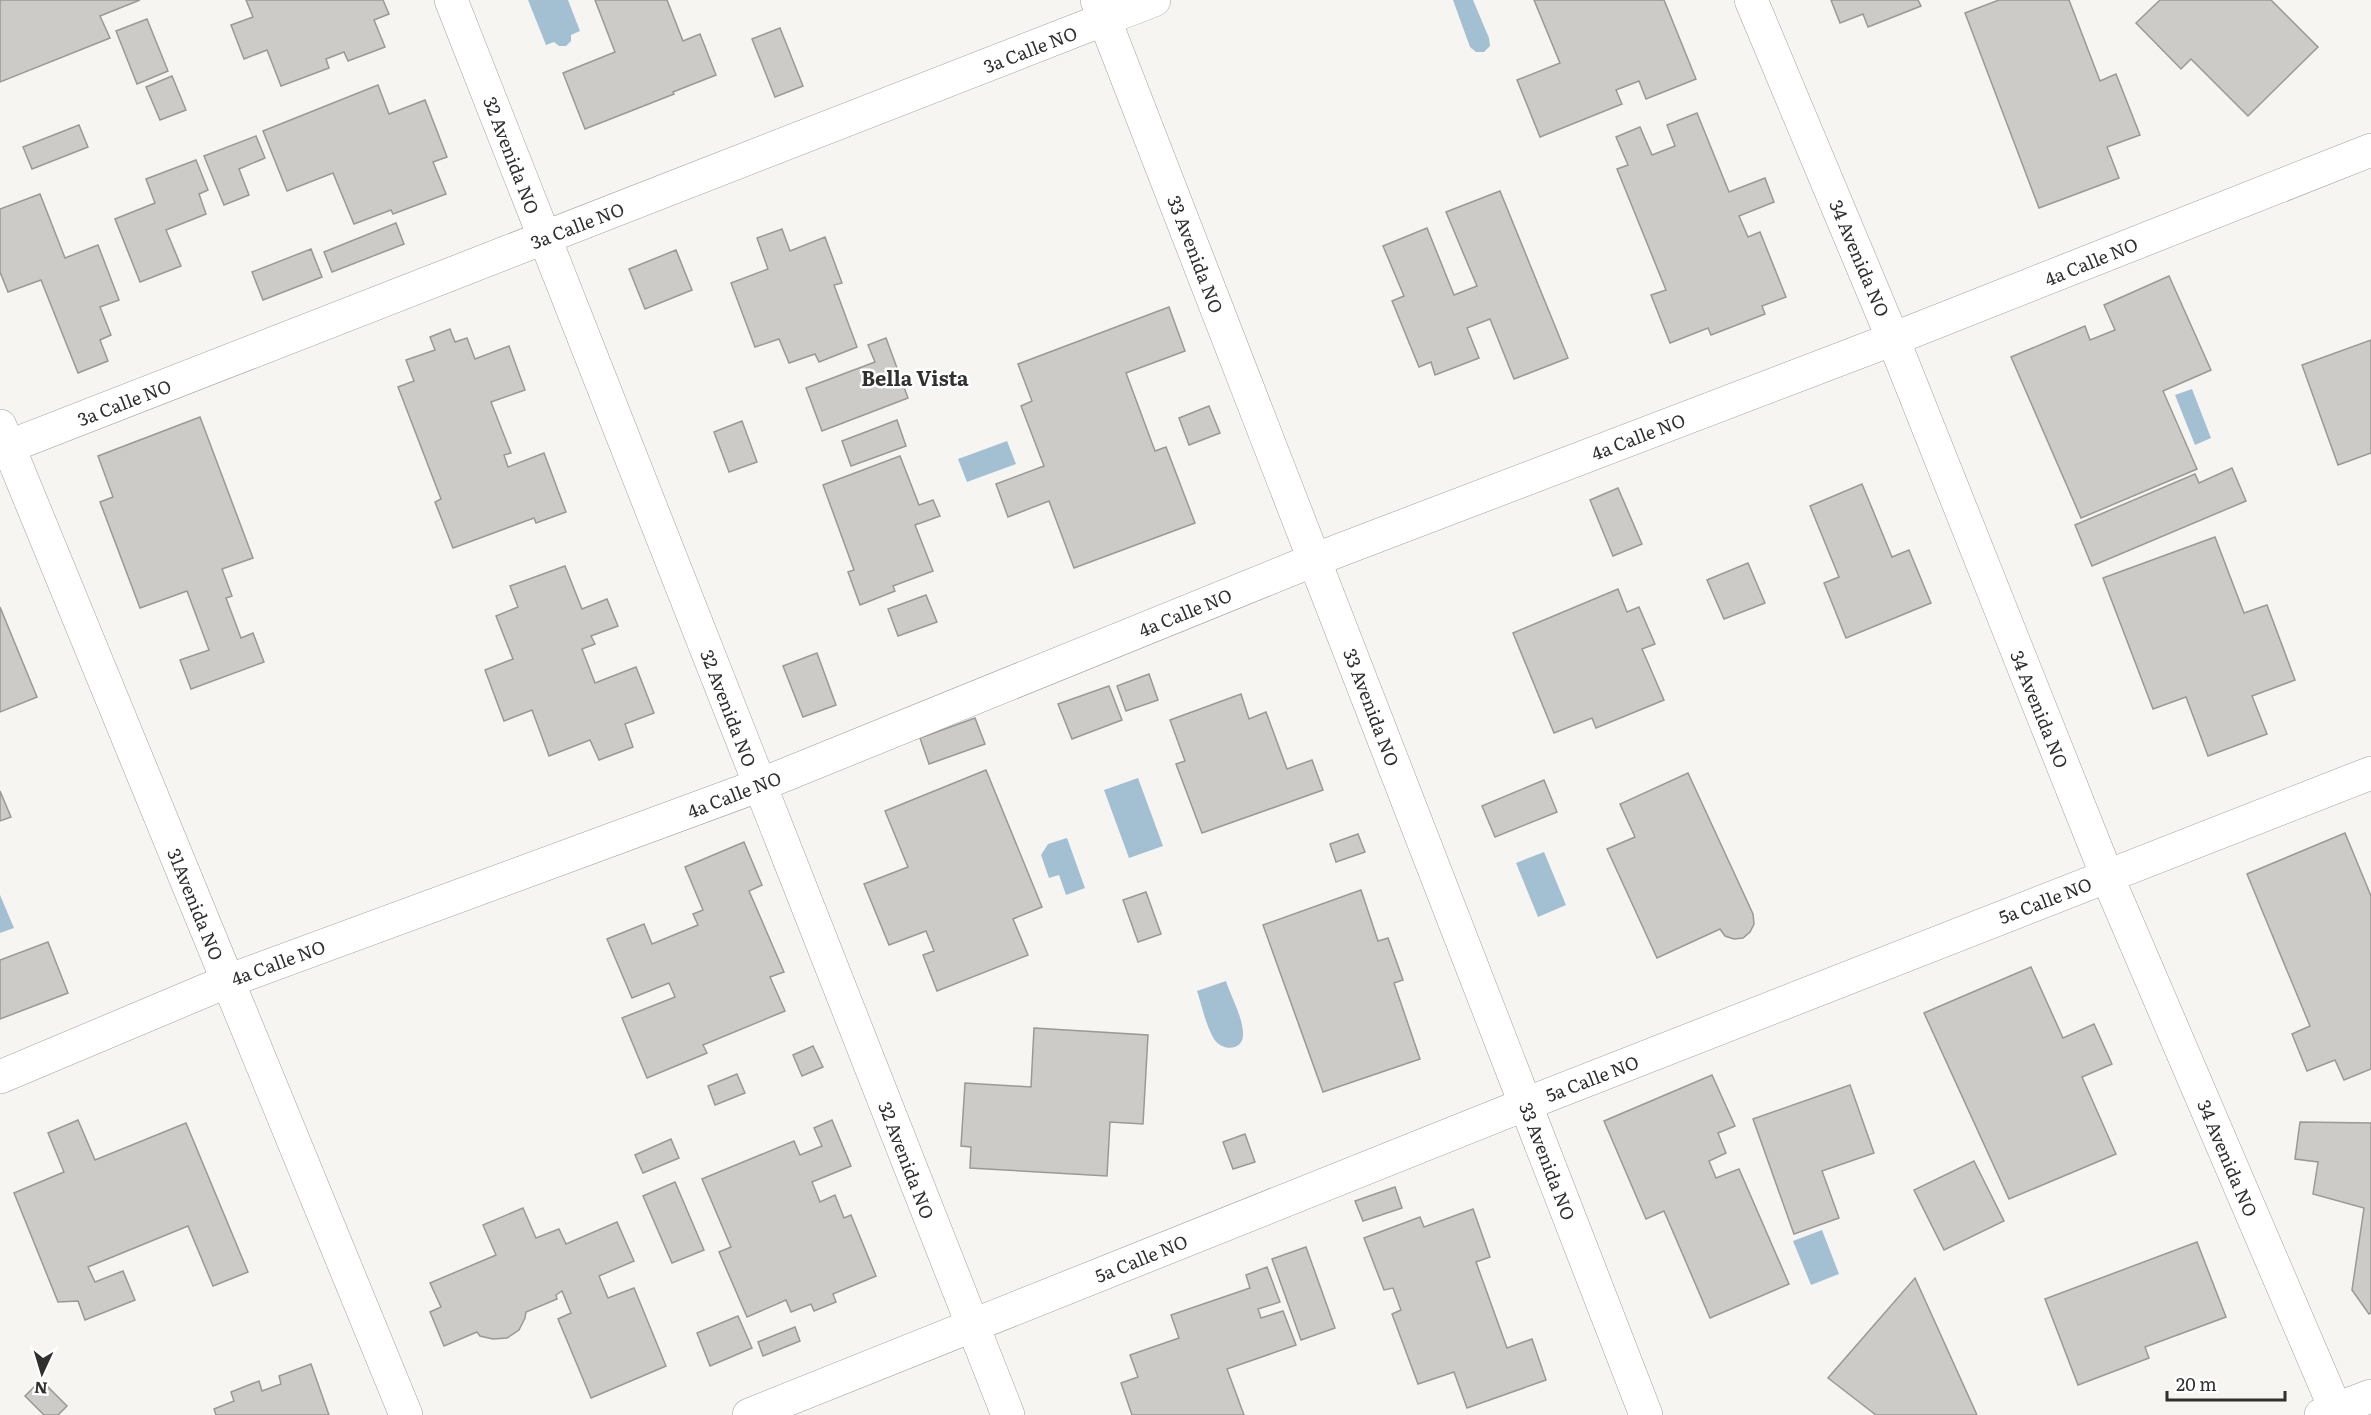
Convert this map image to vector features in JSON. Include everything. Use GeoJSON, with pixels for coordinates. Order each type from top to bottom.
{"type":"FeatureCollection","features":[{"type":"Feature","properties":{"kind":"street","name":"32 Avenida NO"},"geometry":{"type":"LineString","coordinates":[[451,0],[1008,1415]]}},
{"type":"Feature","properties":{"kind":"street","name":"3a Calle NO"},"geometry":{"type":"LineString","coordinates":[[3,441],[545,238],[1101,10],[1154,0]]}},
{"type":"Feature","properties":{"kind":"street","name":"34 Avenida NO"},"geometry":{"type":"LineString","coordinates":[[1751,0],[1893,339],[2107,876],[2332,1413]]}},
{"type":"Feature","properties":{"kind":"street","name":"33 Avenida NO"},"geometry":{"type":"LineString","coordinates":[[1101,10],[1646,1415]]}},
{"type":"Feature","properties":{"kind":"street","name":"4a Calle NO"},"geometry":{"type":"LineString","coordinates":[[0,1077],[228,981],[760,785],[1314,560],[1893,339],[2371,150]]}},
{"type":"Feature","properties":{"kind":"street","name":"31Avenida NO"},"geometry":{"type":"LineString","coordinates":[[3,441],[406,1415]]}},
{"type":"Feature","properties":{"kind":"street","name":"5a Calle NO"},"geometry":{"type":"LineString","coordinates":[[749,1415],[1526,1104],[2371,773]]}},
{"type":"Feature","properties":{"kind":"street"},"geometry":{"type":"LineString","coordinates":[[2332,1413],[2371,1396]]}},
{"type":"Feature","properties":{"kind":"water"},"geometry":{"type":"Polygon","coordinates":[[[528,0],[568,0],[580,31],[571,35],[571,41],[566,46],[559,46],[554,42],[546,45],[528,0]]]}},
{"type":"Feature","properties":{"kind":"water"},"geometry":{"type":"Polygon","coordinates":[[[1453,0],[1473,0],[1489,38],[1490,46],[1484,52],[1476,52],[1470,47],[1453,0]]]}},
{"type":"Feature","properties":{"kind":"water"},"geometry":{"type":"Polygon","coordinates":[[[2192,389],[2211,438],[2195,445],[2175,395],[2192,389]]]}},
{"type":"Feature","properties":{"kind":"water"},"geometry":{"type":"Polygon","coordinates":[[[1007,441],[1016,464],[967,482],[958,459],[1007,441]]]}},
{"type":"Feature","properties":{"kind":"water"},"geometry":{"type":"Polygon","coordinates":[[[1138,778],[1163,846],[1129,858],[1104,790],[1138,778]]]}},
{"type":"Feature","properties":{"kind":"water"},"geometry":{"type":"Polygon","coordinates":[[[1067,838],[1085,888],[1066,895],[1059,875],[1049,878],[1041,855],[1048,844],[1067,838]]]}},
{"type":"Feature","properties":{"kind":"water"},"geometry":{"type":"Polygon","coordinates":[[[1544,852],[1566,905],[1538,917],[1516,863],[1544,852]]]}},
{"type":"Feature","properties":{"kind":"water"},"geometry":{"type":"Polygon","coordinates":[[[0,895],[14,928],[0,933],[0,895]]]}},
{"type":"Feature","properties":{"kind":"water"},"geometry":{"type":"Polygon","coordinates":[[[1226,981],[1239,1014],[1243,1034],[1240,1044],[1232,1048],[1222,1046],[1214,1039],[1206,1022],[1197,991],[1226,981]]]}},
{"type":"Feature","properties":{"kind":"water"},"geometry":{"type":"Polygon","coordinates":[[[1822,1230],[1839,1274],[1811,1285],[1793,1241],[1822,1230]]]}},
{"type":"Feature","properties":{"kind":"building"},"geometry":{"type":"Polygon","coordinates":[[[0,0],[140,0],[100,16],[110,38],[0,82],[0,0]]]}},
{"type":"Feature","properties":{"kind":"building"},"geometry":{"type":"Polygon","coordinates":[[[246,0],[383,0],[389,14],[374,20],[385,47],[348,61],[344,52],[326,59],[329,68],[281,86],[267,50],[244,59],[231,25],[253,17],[246,0]]]}},
{"type":"Feature","properties":{"kind":"building"},"geometry":{"type":"Polygon","coordinates":[[[595,0],[667,0],[683,41],[700,34],[716,75],[585,129],[563,73],[615,52],[595,0]]]}},
{"type":"Feature","properties":{"kind":"building"},"geometry":{"type":"Polygon","coordinates":[[[1534,0],[1664,0],[1696,79],[1646,99],[1639,81],[1616,90],[1622,104],[1540,137],[1517,80],[1560,63],[1534,0]]]}},
{"type":"Feature","properties":{"kind":"building"},"geometry":{"type":"Polygon","coordinates":[[[1831,0],[1918,0],[1921,6],[1868,27],[1863,14],[1840,23],[1831,0]]]}},
{"type":"Feature","properties":{"kind":"building"},"geometry":{"type":"Polygon","coordinates":[[[1999,0],[2069,0],[2100,81],[2116,74],[2140,135],[2107,147],[2119,178],[2039,208],[1965,13],[1999,0]]]}},
{"type":"Feature","properties":{"kind":"building"},"geometry":{"type":"Polygon","coordinates":[[[2160,0],[2271,0],[2318,47],[2248,116],[2191,59],[2181,69],[2136,23],[2160,0]]]}},
{"type":"Feature","properties":{"kind":"building"},"geometry":{"type":"Polygon","coordinates":[[[147,19],[168,71],[137,84],[116,31],[147,19]]]}},
{"type":"Feature","properties":{"kind":"building"},"geometry":{"type":"Polygon","coordinates":[[[780,28],[803,86],[775,97],[752,39],[780,28]]]}},
{"type":"Feature","properties":{"kind":"building"},"geometry":{"type":"Polygon","coordinates":[[[172,76],[186,110],[160,120],[146,87],[172,76]]]}},
{"type":"Feature","properties":{"kind":"building"},"geometry":{"type":"Polygon","coordinates":[[[378,85],[389,114],[425,100],[447,157],[433,162],[446,194],[393,214],[391,210],[354,224],[333,173],[287,191],[263,131],[378,85]]]}},
{"type":"Feature","properties":{"kind":"building"},"geometry":{"type":"Polygon","coordinates":[[[1697,113],[1729,192],[1765,178],[1774,202],[1739,216],[1748,237],[1760,232],[1786,297],[1762,306],[1765,314],[1711,335],[1708,328],[1670,343],[1651,295],[1666,290],[1617,169],[1628,165],[1616,137],[1640,127],[1652,155],[1675,146],[1667,125],[1697,113]]]}},
{"type":"Feature","properties":{"kind":"building"},"geometry":{"type":"Polygon","coordinates":[[[79,125],[88,147],[32,169],[23,147],[79,125]]]}},
{"type":"Feature","properties":{"kind":"building"},"geometry":{"type":"Polygon","coordinates":[[[256,136],[265,158],[239,169],[249,195],[224,205],[204,156],[256,136]]]}},
{"type":"Feature","properties":{"kind":"building"},"geometry":{"type":"Polygon","coordinates":[[[196,160],[208,190],[199,194],[206,214],[166,230],[181,266],[140,282],[115,219],[155,203],[146,179],[196,160]]]}},
{"type":"Feature","properties":{"kind":"building"},"geometry":{"type":"Polygon","coordinates":[[[1500,191],[1568,358],[1514,379],[1490,319],[1467,328],[1479,358],[1435,375],[1431,362],[1419,367],[1392,301],[1404,296],[1383,246],[1427,228],[1454,295],[1477,286],[1446,212],[1500,191]]]}},
{"type":"Feature","properties":{"kind":"building"},"geometry":{"type":"Polygon","coordinates":[[[40,194],[65,258],[98,245],[119,300],[100,307],[111,335],[100,340],[108,361],[78,373],[41,280],[8,292],[0,272],[0,209],[40,194]]]}},
{"type":"Feature","properties":{"kind":"building"},"geometry":{"type":"Polygon","coordinates":[[[396,223],[404,244],[332,272],[324,252],[396,223]]]}},
{"type":"Feature","properties":{"kind":"building"},"geometry":{"type":"Polygon","coordinates":[[[782,229],[790,251],[825,237],[842,283],[834,285],[857,347],[819,362],[815,354],[789,363],[779,339],[755,347],[731,283],[768,269],[757,238],[782,229]]]}},
{"type":"Feature","properties":{"kind":"building"},"geometry":{"type":"Polygon","coordinates":[[[311,249],[322,277],[263,300],[252,272],[311,249]]]}},
{"type":"Feature","properties":{"kind":"building"},"geometry":{"type":"Polygon","coordinates":[[[676,250],[692,290],[645,309],[629,269],[676,250]]]}},
{"type":"Feature","properties":{"kind":"building"},"geometry":{"type":"Polygon","coordinates":[[[2169,276],[2211,370],[2163,391],[2197,469],[2081,518],[2011,357],[2085,326],[2090,340],[2115,330],[2104,305],[2169,276]]]}},
{"type":"Feature","properties":{"kind":"building"},"geometry":{"type":"Polygon","coordinates":[[[1169,307],[1185,351],[1126,373],[1155,451],[1166,447],[1195,523],[1074,568],[1049,501],[1008,517],[996,484],[1044,466],[1021,406],[1032,401],[1018,364],[1169,307]]]}},
{"type":"Feature","properties":{"kind":"building"},"geometry":{"type":"Polygon","coordinates":[[[450,329],[455,342],[467,338],[475,359],[509,346],[525,390],[491,402],[511,453],[504,455],[508,467],[544,453],[566,512],[536,523],[534,518],[453,548],[435,502],[441,499],[398,387],[414,381],[406,360],[435,350],[430,337],[450,329]]]}},
{"type":"Feature","properties":{"kind":"building"},"geometry":{"type":"Polygon","coordinates":[[[886,338],[908,398],[822,431],[806,388],[875,362],[868,345],[886,338]]]}},
{"type":"Feature","properties":{"kind":"building"},"geometry":{"type":"Polygon","coordinates":[[[2371,340],[2371,453],[2338,465],[2302,365],[2371,340]]]}},
{"type":"Feature","properties":{"kind":"building"},"geometry":{"type":"Polygon","coordinates":[[[1209,406],[1220,433],[1189,445],[1179,418],[1209,406]]]}},
{"type":"Feature","properties":{"kind":"building"},"geometry":{"type":"Polygon","coordinates":[[[200,417],[253,558],[222,569],[232,596],[226,598],[241,638],[253,633],[264,662],[191,689],[180,660],[209,650],[187,591],[140,608],[100,502],[113,497],[98,456],[200,417]]]}},
{"type":"Feature","properties":{"kind":"building"},"geometry":{"type":"Polygon","coordinates":[[[897,420],[906,446],[851,466],[842,441],[897,420]]]}},
{"type":"Feature","properties":{"kind":"building"},"geometry":{"type":"Polygon","coordinates":[[[742,421],[757,462],[729,472],[714,432],[742,421]]]}},
{"type":"Feature","properties":{"kind":"building"},"geometry":{"type":"Polygon","coordinates":[[[900,456],[919,505],[933,500],[940,516],[915,525],[933,571],[893,586],[895,591],[860,605],[848,572],[854,570],[823,485],[900,456]]]}},
{"type":"Feature","properties":{"kind":"building"},"geometry":{"type":"Polygon","coordinates":[[[2232,468],[2246,501],[2092,566],[2075,525],[2195,474],[2199,483],[2232,468]]]}},
{"type":"Feature","properties":{"kind":"building"},"geometry":{"type":"Polygon","coordinates":[[[1862,484],[1892,557],[1909,550],[1931,603],[1846,638],[1824,583],[1839,577],[1810,506],[1862,484]]]}},
{"type":"Feature","properties":{"kind":"building"},"geometry":{"type":"Polygon","coordinates":[[[1618,488],[1642,544],[1613,556],[1590,500],[1618,488]]]}},
{"type":"Feature","properties":{"kind":"building"},"geometry":{"type":"Polygon","coordinates":[[[2215,537],[2244,613],[2267,605],[2295,680],[2252,696],[2267,734],[2208,756],[2186,697],[2153,709],[2103,578],[2215,537]]]}},
{"type":"Feature","properties":{"kind":"building"},"geometry":{"type":"Polygon","coordinates":[[[1748,563],[1765,603],[1724,619],[1707,580],[1748,563]]]}},
{"type":"Feature","properties":{"kind":"building"},"geometry":{"type":"Polygon","coordinates":[[[565,566],[582,609],[607,599],[618,626],[591,636],[595,644],[582,649],[595,683],[636,667],[654,713],[625,724],[633,747],[599,760],[590,740],[549,756],[532,710],[504,721],[485,670],[513,659],[496,616],[518,607],[510,586],[565,566]]]}},
{"type":"Feature","properties":{"kind":"building"},"geometry":{"type":"Polygon","coordinates":[[[1618,589],[1627,612],[1639,607],[1655,644],[1642,649],[1664,700],[1596,728],[1592,718],[1554,733],[1513,633],[1618,589]]]}},
{"type":"Feature","properties":{"kind":"building"},"geometry":{"type":"Polygon","coordinates":[[[926,595],[937,622],[898,636],[888,609],[926,595]]]}},
{"type":"Feature","properties":{"kind":"building"},"geometry":{"type":"Polygon","coordinates":[[[0,607],[37,697],[0,712],[0,607]]]}},
{"type":"Feature","properties":{"kind":"building"},"geometry":{"type":"Polygon","coordinates":[[[817,653],[836,705],[803,717],[783,666],[817,653]]]}},
{"type":"Feature","properties":{"kind":"building"},"geometry":{"type":"Polygon","coordinates":[[[1149,674],[1158,700],[1126,711],[1117,686],[1149,674]]]}},
{"type":"Feature","properties":{"kind":"building"},"geometry":{"type":"Polygon","coordinates":[[[1109,686],[1122,720],[1072,739],[1058,704],[1109,686]]]}},
{"type":"Feature","properties":{"kind":"building"},"geometry":{"type":"Polygon","coordinates":[[[1241,694],[1249,719],[1266,712],[1287,769],[1312,760],[1323,790],[1202,833],[1176,764],[1185,761],[1170,720],[1241,694]]]}},
{"type":"Feature","properties":{"kind":"building"},"geometry":{"type":"Polygon","coordinates":[[[975,718],[985,744],[929,764],[920,738],[975,718]]]}},
{"type":"Feature","properties":{"kind":"building"},"geometry":{"type":"Polygon","coordinates":[[[986,770],[1042,907],[1013,919],[1028,955],[937,991],[923,955],[934,951],[926,931],[889,945],[864,884],[908,867],[885,811],[986,770]]]}},
{"type":"Feature","properties":{"kind":"building"},"geometry":{"type":"Polygon","coordinates":[[[1688,773],[1753,914],[1754,924],[1743,938],[1734,939],[1725,936],[1720,929],[1657,958],[1607,849],[1635,837],[1620,804],[1688,773]]]}},
{"type":"Feature","properties":{"kind":"building"},"geometry":{"type":"Polygon","coordinates":[[[1544,780],[1557,812],[1495,837],[1482,806],[1544,780]]]}},
{"type":"Feature","properties":{"kind":"building"},"geometry":{"type":"Polygon","coordinates":[[[0,791],[11,817],[0,821],[0,791]]]}},
{"type":"Feature","properties":{"kind":"building"},"geometry":{"type":"Polygon","coordinates":[[[2345,833],[2371,896],[2371,1069],[2344,1080],[2335,1060],[2307,1071],[2292,1034],[2310,1026],[2247,874],[2345,833]]]}},
{"type":"Feature","properties":{"kind":"building"},"geometry":{"type":"Polygon","coordinates":[[[1358,834],[1365,852],[1336,862],[1330,844],[1358,834]]]}},
{"type":"Feature","properties":{"kind":"building"},"geometry":{"type":"Polygon","coordinates":[[[744,842],[762,885],[749,891],[784,972],[770,977],[785,1011],[703,1045],[707,1053],[647,1078],[622,1018],[675,997],[669,983],[632,998],[607,939],[644,924],[652,944],[698,925],[693,914],[703,910],[685,867],[744,842]]]}},
{"type":"Feature","properties":{"kind":"building"},"geometry":{"type":"Polygon","coordinates":[[[1361,890],[1378,941],[1388,938],[1403,980],[1394,983],[1420,1059],[1323,1092],[1263,925],[1361,890]]]}},
{"type":"Feature","properties":{"kind":"building"},"geometry":{"type":"Polygon","coordinates":[[[1146,892],[1161,934],[1138,942],[1123,900],[1146,892]]]}},
{"type":"Feature","properties":{"kind":"building"},"geometry":{"type":"Polygon","coordinates":[[[48,942],[68,993],[0,1019],[0,960],[48,942]]]}},
{"type":"Feature","properties":{"kind":"building"},"geometry":{"type":"Polygon","coordinates":[[[2031,967],[2063,1038],[2094,1024],[2112,1064],[2082,1077],[2116,1154],[2009,1199],[1924,1013],[2031,967]]]}},
{"type":"Feature","properties":{"kind":"building"},"geometry":{"type":"Polygon","coordinates":[[[1034,1028],[1148,1035],[1143,1124],[1110,1122],[1107,1176],[970,1168],[971,1147],[961,1146],[965,1083],[1031,1087],[1034,1028]]]}},
{"type":"Feature","properties":{"kind":"building"},"geometry":{"type":"Polygon","coordinates":[[[813,1046],[823,1067],[802,1076],[793,1055],[813,1046]]]}},
{"type":"Feature","properties":{"kind":"building"},"geometry":{"type":"Polygon","coordinates":[[[737,1074],[745,1093],[715,1105],[708,1086],[737,1074]]]}},
{"type":"Feature","properties":{"kind":"building"},"geometry":{"type":"Polygon","coordinates":[[[1712,1075],[1735,1126],[1718,1133],[1726,1153],[1709,1161],[1716,1178],[1739,1169],[1789,1284],[1710,1318],[1664,1211],[1646,1219],[1604,1121],[1712,1075]]]}},
{"type":"Feature","properties":{"kind":"building"},"geometry":{"type":"Polygon","coordinates":[[[1850,1085],[1874,1153],[1822,1171],[1839,1218],[1794,1234],[1753,1119],[1850,1085]]]}},
{"type":"Feature","properties":{"kind":"building"},"geometry":{"type":"Polygon","coordinates":[[[78,1120],[95,1160],[186,1123],[248,1272],[213,1286],[188,1226],[88,1267],[95,1282],[123,1271],[135,1300],[85,1320],[78,1301],[58,1302],[14,1193],[64,1172],[48,1133],[78,1120]]]}},
{"type":"Feature","properties":{"kind":"building"},"geometry":{"type":"Polygon","coordinates":[[[832,1120],[851,1166],[812,1182],[820,1202],[835,1195],[844,1218],[851,1215],[876,1276],[833,1294],[836,1302],[814,1311],[811,1304],[791,1312],[786,1300],[747,1317],[719,1252],[731,1247],[702,1179],[794,1141],[800,1155],[822,1146],[814,1128],[832,1120]]]}},
{"type":"Feature","properties":{"kind":"building"},"geometry":{"type":"Polygon","coordinates":[[[2300,1122],[2371,1123],[2371,1313],[2369,1314],[2352,1290],[2364,1208],[2313,1194],[2318,1162],[2295,1159],[2300,1122]]]}},
{"type":"Feature","properties":{"kind":"building"},"geometry":{"type":"Polygon","coordinates":[[[1245,1134],[1255,1162],[1233,1169],[1223,1142],[1245,1134]]]}},
{"type":"Feature","properties":{"kind":"building"},"geometry":{"type":"Polygon","coordinates":[[[671,1139],[679,1158],[643,1173],[635,1155],[671,1139]]]}},
{"type":"Feature","properties":{"kind":"building"},"geometry":{"type":"Polygon","coordinates":[[[1974,1161],[2004,1221],[1944,1250],[1914,1190],[1974,1161]]]}},
{"type":"Feature","properties":{"kind":"building"},"geometry":{"type":"Polygon","coordinates":[[[675,1182],[704,1250],[672,1263],[643,1196],[675,1182]]]}},
{"type":"Feature","properties":{"kind":"building"},"geometry":{"type":"Polygon","coordinates":[[[1395,1187],[1402,1208],[1363,1221],[1355,1201],[1395,1187]]]}},
{"type":"Feature","properties":{"kind":"building"},"geometry":{"type":"Polygon","coordinates":[[[523,1208],[536,1238],[559,1229],[566,1244],[617,1222],[634,1261],[599,1276],[608,1298],[634,1288],[666,1366],[591,1398],[558,1319],[571,1313],[562,1291],[556,1295],[557,1299],[526,1312],[519,1330],[507,1338],[493,1339],[480,1336],[477,1332],[444,1346],[430,1312],[441,1307],[430,1283],[496,1255],[483,1225],[523,1208]]]}},
{"type":"Feature","properties":{"kind":"building"},"geometry":{"type":"Polygon","coordinates":[[[1473,1209],[1490,1257],[1476,1262],[1507,1348],[1532,1339],[1546,1380],[1467,1408],[1454,1372],[1418,1384],[1392,1314],[1401,1310],[1393,1288],[1384,1290],[1364,1238],[1420,1217],[1424,1227],[1473,1209]]]}},
{"type":"Feature","properties":{"kind":"building"},"geometry":{"type":"Polygon","coordinates":[[[2197,1242],[2226,1317],[2145,1347],[2149,1358],[2078,1385],[2045,1299],[2197,1242]]]}},
{"type":"Feature","properties":{"kind":"building"},"geometry":{"type":"Polygon","coordinates":[[[1306,1247],[1335,1328],[1301,1340],[1272,1259],[1306,1247]]]}},
{"type":"Feature","properties":{"kind":"building"},"geometry":{"type":"Polygon","coordinates":[[[1267,1267],[1280,1302],[1258,1309],[1261,1318],[1283,1311],[1296,1345],[1227,1369],[1244,1415],[1132,1415],[1121,1383],[1138,1377],[1130,1355],[1179,1338],[1171,1315],[1250,1288],[1246,1275],[1267,1267]]]}},
{"type":"Feature","properties":{"kind":"building"},"geometry":{"type":"Polygon","coordinates":[[[1915,1278],[1977,1415],[1876,1415],[1828,1378],[1915,1278]]]}},
{"type":"Feature","properties":{"kind":"building"},"geometry":{"type":"Polygon","coordinates":[[[738,1316],[752,1348],[710,1366],[697,1333],[738,1316]]]}},
{"type":"Feature","properties":{"kind":"building"},"geometry":{"type":"Polygon","coordinates":[[[795,1327],[800,1341],[763,1356],[758,1342],[795,1327]]]}},
{"type":"Feature","properties":{"kind":"building"},"geometry":{"type":"Polygon","coordinates":[[[311,1364],[329,1415],[216,1415],[214,1409],[234,1401],[231,1392],[259,1381],[262,1391],[281,1384],[279,1376],[311,1364]]]}},
{"type":"Feature","properties":{"kind":"building"},"geometry":{"type":"Polygon","coordinates":[[[41,1380],[67,1406],[58,1415],[44,1415],[25,1396],[41,1380]]]}},
{"type":"Feature","properties":{"kind":"district","name":"Bella Vista"},"geometry":{"type":"Point","coordinates":[915,377]}}]}
